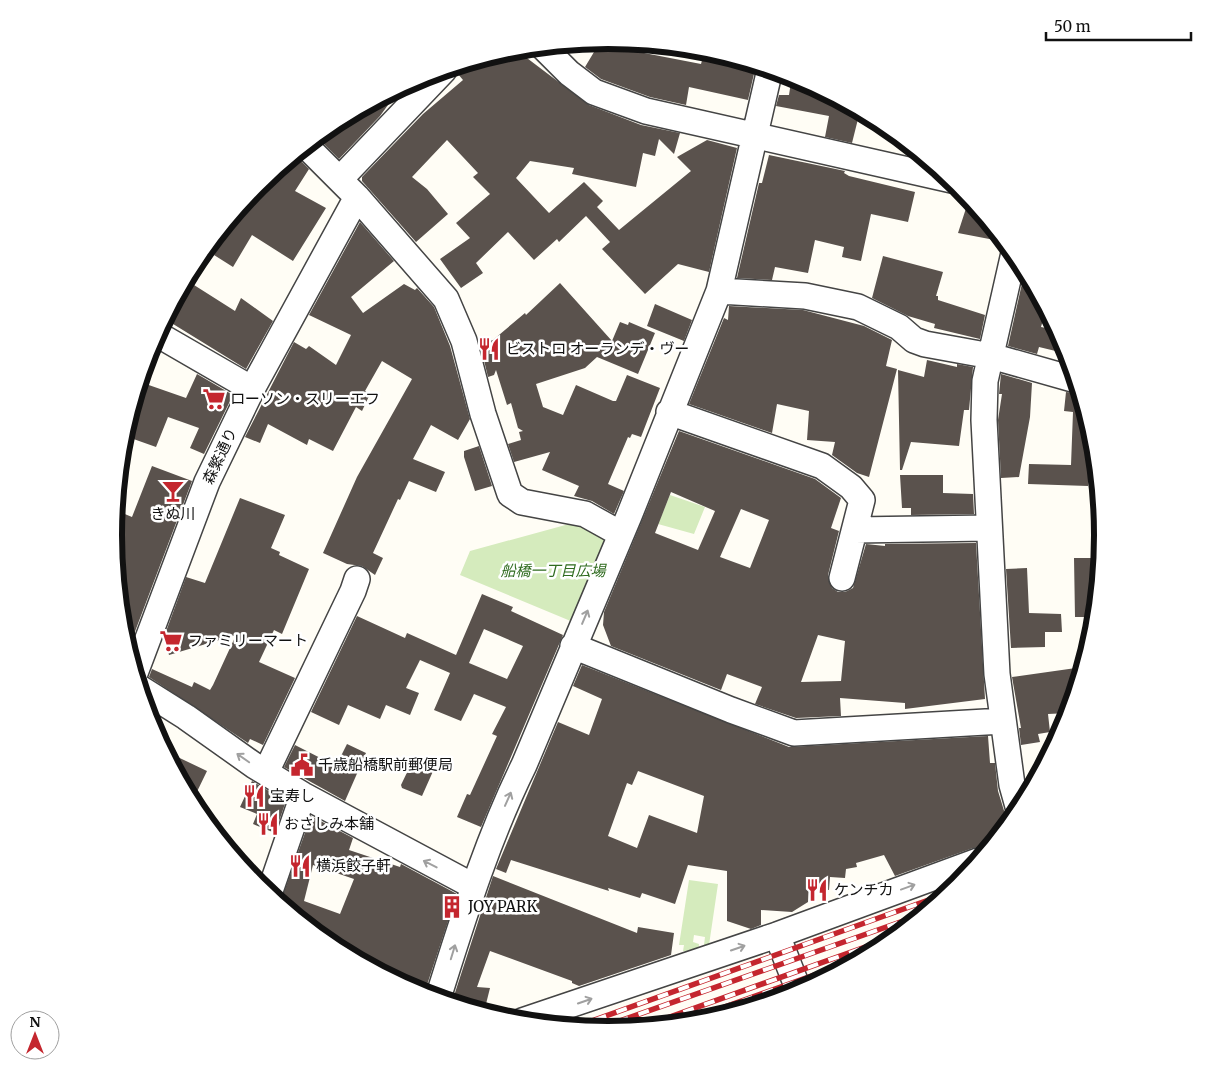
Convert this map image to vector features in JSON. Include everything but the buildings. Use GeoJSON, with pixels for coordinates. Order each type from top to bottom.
{"type":"FeatureCollection","features":[{"type":"Feature","properties":{"kind":"street"},"geometry":{"type":"LineString","coordinates":[[549,53],[569,73],[594,92],[646,111],[756,134],[937,176]]}},
{"type":"Feature","properties":{"kind":"street"},"geometry":{"type":"LineString","coordinates":[[440,991],[473,886],[506,801],[524,765],[719,291],[768,77]]}},
{"type":"Feature","properties":{"kind":"street"},"geometry":{"type":"LineString","coordinates":[[340,179],[432,82]]}},
{"type":"Feature","properties":{"kind":"street"},"geometry":{"type":"LineString","coordinates":[[310,150],[357,197],[446,299],[464,341],[483,414],[510,494],[522,502],[585,514],[620,534]]}},
{"type":"Feature","properties":{"kind":"street","name":"森繁通り"},"geometry":{"type":"LineString","coordinates":[[139,663],[207,482],[252,389],[357,197]]}},
{"type":"Feature","properties":{"kind":"street"},"geometry":{"type":"LineString","coordinates":[[1011,264],[985,381],[988,528],[997,674],[1012,785],[1016,799]]}},
{"type":"Feature","properties":{"kind":"street"},"geometry":{"type":"LineString","coordinates":[[719,291],[804,296],[858,307],[899,327],[914,340],[991,356],[1067,378]]}},
{"type":"Feature","properties":{"kind":"street"},"geometry":{"type":"LineString","coordinates":[[164,338],[252,389]]}},
{"type":"Feature","properties":{"kind":"street"},"geometry":{"type":"LineString","coordinates":[[669,412],[822,466],[851,487],[862,500],[842,578]]}},
{"type":"Feature","properties":{"kind":"street"},"geometry":{"type":"LineString","coordinates":[[855,530],[988,528]]}},
{"type":"Feature","properties":{"kind":"street"},"geometry":{"type":"LineString","coordinates":[[266,772],[357,579]]}},
{"type":"Feature","properties":{"kind":"street"},"geometry":{"type":"LineString","coordinates":[[573,646],[731,710],[794,733],[1003,721]]}},
{"type":"Feature","properties":{"kind":"street"},"geometry":{"type":"LineString","coordinates":[[149,694],[303,795],[473,886]]}},
{"type":"Feature","properties":{"kind":"street"},"geometry":{"type":"LineString","coordinates":[[266,881],[303,795]]}},
{"type":"Feature","properties":{"kind":"street"},"geometry":{"type":"LineString","coordinates":[[539,1016],[777,934],[964,866]]}},
{"type":"Feature","properties":{"kind":"street"},"geometry":{"type":"LineString","coordinates":[[777,934],[796,983]]}},
{"type":"Feature","properties":{"kind":"green space"},"geometry":{"type":"Polygon","coordinates":[[[670,495],[705,507],[694,534],[658,524],[670,495]]]}},
{"type":"Feature","properties":{"kind":"green space","name":"船橋一丁目広場"},"geometry":{"type":"Polygon","coordinates":[[[580,521],[610,539],[573,622],[460,575],[470,551],[580,521]]]}},
{"type":"Feature","properties":{"kind":"green space"},"geometry":{"type":"Polygon","coordinates":[[[689,880],[718,884],[709,945],[704,945],[705,937],[694,935],[693,942],[699,944],[698,953],[683,951],[684,945],[679,945],[689,880]]]}},
{"type":"Feature","properties":{"kind":"railway"},"geometry":{"type":"LineString","coordinates":[[593,1021],[931,899]]}},
{"type":"Feature","properties":{"kind":"railway"},"geometry":{"type":"LineString","coordinates":[[621,1021],[905,920]]}},
{"type":"Feature","properties":{"kind":"railway"},"geometry":{"type":"LineString","coordinates":[[670,1017],[865,947]]}},
{"type":"Feature","properties":{"kind":"railway"},"geometry":{"type":"LineString","coordinates":[[724,1007],[813,976]]}},
{"type":"Feature","properties":{"kind":"place","name":"ビストロ オーランデ・ヴー"},"geometry":{"type":"Point","coordinates":[489,349]}},
{"type":"Feature","properties":{"kind":"place","name":"ローソン・スリーエフ"},"geometry":{"type":"Point","coordinates":[214,399]}},
{"type":"Feature","properties":{"kind":"place","name":"きぬ川"},"geometry":{"type":"Point","coordinates":[173,491]}},
{"type":"Feature","properties":{"kind":"place","name":"ファミリーマート"},"geometry":{"type":"Point","coordinates":[171,641]}},
{"type":"Feature","properties":{"kind":"place","name":"千歳船橋駅前郵便局"},"geometry":{"type":"Point","coordinates":[302,765]}},
{"type":"Feature","properties":{"kind":"place","name":"宝寿し"},"geometry":{"type":"Point","coordinates":[254,796]}},
{"type":"Feature","properties":{"kind":"place","name":"おさしみ本舗"},"geometry":{"type":"Point","coordinates":[268,824]}},
{"type":"Feature","properties":{"kind":"place","name":"横浜餃子軒"},"geometry":{"type":"Point","coordinates":[300,866]}},
{"type":"Feature","properties":{"kind":"place","name":"ケンチカ"},"geometry":{"type":"Point","coordinates":[817,890]}},
{"type":"Feature","properties":{"kind":"place","name":"JOY PARK"},"geometry":{"type":"Point","coordinates":[452,907]}}]}
